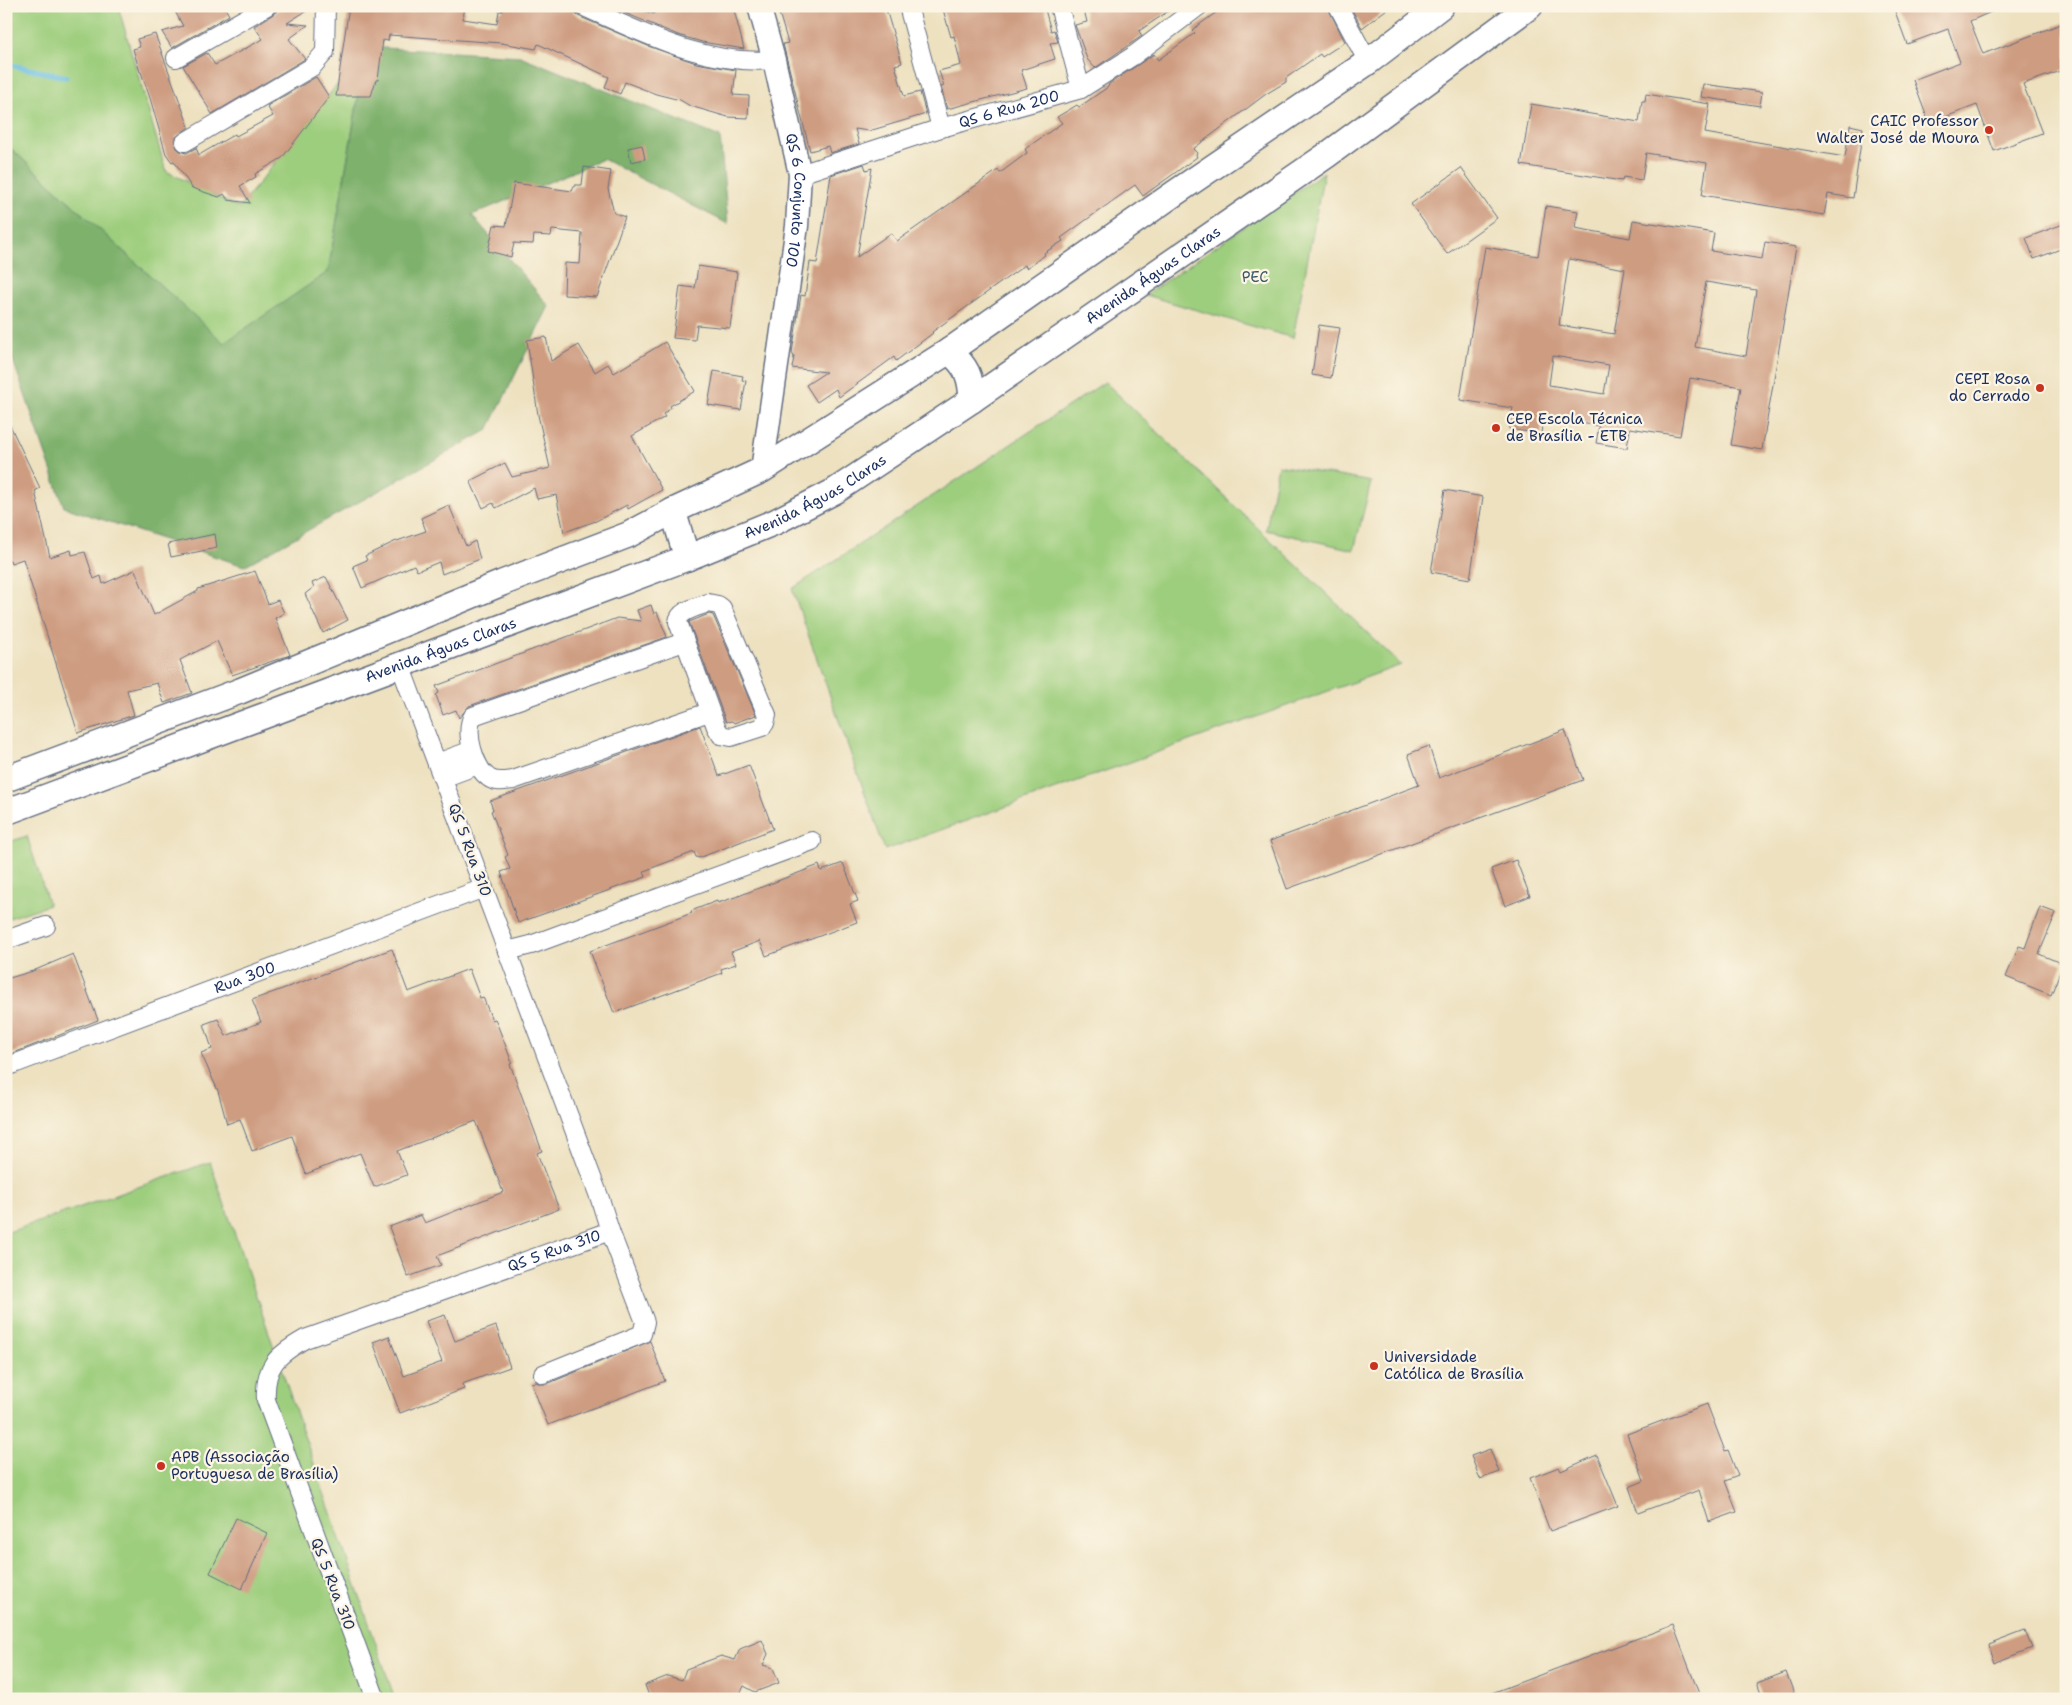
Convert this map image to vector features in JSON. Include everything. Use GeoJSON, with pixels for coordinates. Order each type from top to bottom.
{"type":"FeatureCollection","features":[{"type":"Feature","properties":{"kind":"main road"},"geometry":{"type":"LineString","coordinates":[[6,779],[240,691],[502,583],[628,535],[673,511],[762,470],[948,351],[1368,62],[1441,6]]}},
{"type":"Feature","properties":{"kind":"main road","name":"Avenida Águas Claras"},"geometry":{"type":"LineString","coordinates":[[6,812],[688,558],[775,522],[835,491],[972,400],[1319,161],[1530,6]]}},
{"type":"Feature","properties":{"kind":"main road"},"geometry":{"type":"LineString","coordinates":[[948,351],[960,360],[968,373],[971,383],[972,400]]}},
{"type":"Feature","properties":{"kind":"main road"},"geometry":{"type":"LineString","coordinates":[[673,511],[688,558]]}},
{"type":"Feature","properties":{"kind":"street"},"geometry":{"type":"LineString","coordinates":[[176,58],[267,6]]}},
{"type":"Feature","properties":{"kind":"street"},"geometry":{"type":"LineString","coordinates":[[185,142],[312,67],[325,52],[326,6]]}},
{"type":"Feature","properties":{"kind":"street"},"geometry":{"type":"LineString","coordinates":[[582,6],[680,48],[751,62],[774,60]]}},
{"type":"Feature","properties":{"kind":"street","name":"QS 6 Conjunto 100"},"geometry":{"type":"LineString","coordinates":[[759,6],[774,60],[800,174],[797,226],[762,470]]}},
{"type":"Feature","properties":{"kind":"street"},"geometry":{"type":"LineString","coordinates":[[908,6],[941,128]]}},
{"type":"Feature","properties":{"kind":"street"},"geometry":{"type":"LineString","coordinates":[[1059,6],[1082,89]]}},
{"type":"Feature","properties":{"kind":"street","name":"QS 6 Rua 200"},"geometry":{"type":"LineString","coordinates":[[800,174],[941,128],[1082,89],[1133,56],[1182,12],[1199,6]]}},
{"type":"Feature","properties":{"kind":"street"},"geometry":{"type":"LineString","coordinates":[[1338,6],[1368,62]]}},
{"type":"Feature","properties":{"kind":"street"},"geometry":{"type":"LineString","coordinates":[[769,425],[790,452]]}},
{"type":"Feature","properties":{"kind":"street"},"geometry":{"type":"LineString","coordinates":[[708,603],[718,604],[722,608],[767,715],[767,720],[762,727],[726,737],[716,727],[709,712],[678,622],[680,615],[708,603]]}},
{"type":"Feature","properties":{"kind":"street"},"geometry":{"type":"LineString","coordinates":[[684,642],[474,716],[470,724],[475,757],[488,778],[494,781],[513,780],[709,712]]}},
{"type":"Feature","properties":{"kind":"street","name":"QS 5 Rua 310"},"geometry":{"type":"LineString","coordinates":[[376,1699],[266,1400],[267,1375],[286,1349],[305,1338],[610,1231],[600,1199],[400,665]]}},
{"type":"Feature","properties":{"kind":"street"},"geometry":{"type":"LineString","coordinates":[[440,770],[475,757]]}},
{"type":"Feature","properties":{"kind":"street"},"geometry":{"type":"LineString","coordinates":[[507,951],[531,945],[812,841]]}},
{"type":"Feature","properties":{"kind":"street","name":"Rua 300"},"geometry":{"type":"LineString","coordinates":[[6,1067],[484,888]]}},
{"type":"Feature","properties":{"kind":"street"},"geometry":{"type":"LineString","coordinates":[[6,940],[46,926]]}},
{"type":"Feature","properties":{"kind":"street"},"geometry":{"type":"LineString","coordinates":[[544,1374],[642,1334],[645,1329],[645,1322],[610,1231]]}},
{"type":"Feature","properties":{"kind":"green space"},"geometry":{"type":"Polygon","coordinates":[[[6,6],[118,6],[166,171],[239,208],[367,47],[328,272],[224,344],[6,144],[6,6]]]}},
{"type":"Feature","properties":{"kind":"green space"},"geometry":{"type":"Polygon","coordinates":[[[367,47],[520,56],[720,137],[728,224],[603,159],[472,215],[549,306],[488,430],[244,566],[64,507],[6,340],[6,144],[224,343],[328,272],[367,47]]]}},
{"type":"Feature","properties":{"kind":"green space","name":"PEC"},"geometry":{"type":"Polygon","coordinates":[[[1324,172],[1293,338],[1145,295],[1324,172]]]}},
{"type":"Feature","properties":{"kind":"green space"},"geometry":{"type":"Polygon","coordinates":[[[1105,382],[1401,665],[885,850],[792,589],[1105,382]]]}},
{"type":"Feature","properties":{"kind":"green space"},"geometry":{"type":"Polygon","coordinates":[[[1278,465],[1371,482],[1354,550],[1266,530],[1278,465]]]}},
{"type":"Feature","properties":{"kind":"green space"},"geometry":{"type":"Polygon","coordinates":[[[27,836],[49,905],[6,919],[6,843],[27,836]]]}},
{"type":"Feature","properties":{"kind":"green space","name":"APB (Associação Portuguesa de Brasília)"},"geometry":{"type":"Polygon","coordinates":[[[210,1162],[395,1699],[6,1699],[6,1233],[210,1162]]]}},
{"type":"Feature","properties":{"kind":"building"},"geometry":{"type":"Polygon","coordinates":[[[172,6],[224,6],[229,15],[172,48],[162,32],[183,26],[172,6]]]}},
{"type":"Feature","properties":{"kind":"building"},"geometry":{"type":"Polygon","coordinates":[[[283,6],[314,6],[287,23],[308,25],[289,39],[305,59],[212,114],[183,66],[207,53],[215,65],[263,39],[254,26],[283,6]]]}},
{"type":"Feature","properties":{"kind":"building"},"geometry":{"type":"Polygon","coordinates":[[[349,6],[465,6],[463,19],[497,24],[499,11],[503,11],[503,6],[572,6],[573,12],[578,16],[648,46],[696,63],[736,70],[733,95],[749,96],[748,118],[728,117],[690,106],[680,100],[656,94],[625,82],[620,94],[605,87],[609,77],[538,44],[536,49],[501,43],[389,35],[388,41],[383,40],[378,80],[376,80],[371,96],[336,96],[349,6]]]}},
{"type":"Feature","properties":{"kind":"building"},"geometry":{"type":"Polygon","coordinates":[[[608,6],[628,6],[654,14],[655,6],[733,6],[744,49],[702,42],[678,35],[608,6]]]}},
{"type":"Feature","properties":{"kind":"building"},"geometry":{"type":"Polygon","coordinates":[[[777,6],[885,6],[902,63],[895,65],[904,96],[920,92],[926,114],[869,131],[855,129],[859,144],[830,153],[828,146],[810,151],[783,44],[788,43],[777,6]]]}},
{"type":"Feature","properties":{"kind":"building"},"geometry":{"type":"Polygon","coordinates":[[[942,6],[1044,6],[1051,31],[1054,30],[1058,42],[1050,43],[1055,59],[1021,70],[1027,88],[947,109],[941,87],[944,86],[939,71],[961,65],[954,36],[951,37],[942,6]]]}},
{"type":"Feature","properties":{"kind":"building"},"geometry":{"type":"Polygon","coordinates":[[[1083,6],[1176,6],[1139,31],[1142,36],[1095,68],[1087,59],[1075,25],[1087,22],[1083,6]]]}},
{"type":"Feature","properties":{"kind":"building"},"geometry":{"type":"Polygon","coordinates":[[[1225,6],[1327,6],[1345,42],[1322,57],[1320,54],[1286,78],[1286,82],[1266,94],[1193,149],[1197,153],[1197,157],[1143,196],[1135,185],[1061,238],[1063,241],[1044,253],[1045,255],[1026,268],[1025,265],[932,332],[896,361],[894,357],[839,397],[836,389],[817,402],[806,385],[826,372],[792,368],[794,357],[792,353],[801,295],[805,296],[810,262],[817,263],[831,175],[864,164],[866,170],[872,168],[857,257],[891,233],[897,241],[998,170],[1000,173],[1027,153],[1025,149],[1062,123],[1057,117],[1077,105],[1079,107],[1154,54],[1158,60],[1195,33],[1192,30],[1225,6]]]}},
{"type":"Feature","properties":{"kind":"building"},"geometry":{"type":"Polygon","coordinates":[[[1350,6],[1391,6],[1362,28],[1350,6]]]}},
{"type":"Feature","properties":{"kind":"building"},"geometry":{"type":"Polygon","coordinates":[[[1893,6],[2005,6],[1970,21],[1983,54],[2066,22],[2066,69],[2023,84],[2042,133],[1994,151],[1977,105],[1929,123],[1913,80],[1960,62],[1948,29],[1907,44],[1893,6]]]}},
{"type":"Feature","properties":{"kind":"building"},"geometry":{"type":"Polygon","coordinates":[[[155,34],[189,127],[176,137],[176,147],[180,151],[186,153],[196,148],[199,155],[235,134],[236,136],[273,116],[267,106],[316,77],[329,97],[282,158],[255,174],[256,177],[240,186],[250,203],[228,200],[224,194],[219,197],[192,188],[174,161],[172,162],[166,154],[150,98],[133,49],[140,47],[137,39],[155,34]]]}},
{"type":"Feature","properties":{"kind":"building"},"geometry":{"type":"Polygon","coordinates":[[[1703,84],[1762,92],[1760,106],[1701,97],[1703,84]]]}},
{"type":"Feature","properties":{"kind":"building"},"geometry":{"type":"Polygon","coordinates":[[[1646,94],[1710,104],[1705,133],[1845,157],[1850,125],[1863,128],[1853,198],[1828,194],[1824,215],[1702,195],[1707,163],[1646,153],[1642,180],[1623,177],[1622,181],[1521,165],[1531,104],[1639,122],[1642,101],[1645,101],[1646,94]]]}},
{"type":"Feature","properties":{"kind":"building"},"geometry":{"type":"Polygon","coordinates":[[[642,145],[645,159],[631,162],[628,148],[642,145]]]}},
{"type":"Feature","properties":{"kind":"building"},"geometry":{"type":"Polygon","coordinates":[[[584,167],[611,171],[608,189],[614,213],[625,217],[597,297],[564,295],[565,263],[580,264],[582,233],[552,230],[551,236],[534,235],[533,244],[514,243],[511,257],[488,251],[494,225],[506,226],[514,183],[572,191],[575,185],[582,185],[584,167]]]}},
{"type":"Feature","properties":{"kind":"building"},"geometry":{"type":"Polygon","coordinates":[[[1461,168],[1497,218],[1447,254],[1411,204],[1461,168]]]}},
{"type":"Feature","properties":{"kind":"building"},"geometry":{"type":"Polygon","coordinates":[[[1546,206],[1578,211],[1575,228],[1630,238],[1633,220],[1714,233],[1711,251],[1762,259],[1765,242],[1796,247],[1762,450],[1731,445],[1741,387],[1690,378],[1680,436],[1630,428],[1627,448],[1596,443],[1599,426],[1543,417],[1541,434],[1509,429],[1513,408],[1460,400],[1485,247],[1538,256],[1546,206]],[[1569,259],[1559,325],[1614,334],[1625,269],[1569,259]],[[1706,282],[1695,347],[1746,356],[1756,290],[1706,282]],[[1553,356],[1549,385],[1604,394],[1609,365],[1553,356]]]}},
{"type":"Feature","properties":{"kind":"building"},"geometry":{"type":"Polygon","coordinates":[[[2066,223],[2066,247],[2034,259],[2026,238],[2066,223]]]}},
{"type":"Feature","properties":{"kind":"building"},"geometry":{"type":"Polygon","coordinates":[[[698,266],[737,272],[730,328],[697,325],[695,340],[673,338],[680,286],[695,288],[698,266]]]}},
{"type":"Feature","properties":{"kind":"building"},"geometry":{"type":"Polygon","coordinates":[[[1319,325],[1340,328],[1331,378],[1312,375],[1319,325]]]}},
{"type":"Feature","properties":{"kind":"building"},"geometry":{"type":"Polygon","coordinates":[[[546,337],[551,361],[579,345],[595,372],[608,364],[614,373],[665,342],[695,391],[670,406],[671,408],[663,414],[665,417],[632,436],[662,490],[628,509],[627,505],[596,521],[564,532],[556,495],[537,499],[534,488],[496,508],[493,503],[483,508],[470,481],[505,463],[512,477],[550,468],[538,415],[527,340],[546,337]]]}},
{"type":"Feature","properties":{"kind":"building"},"geometry":{"type":"Polygon","coordinates":[[[714,371],[743,376],[742,380],[746,381],[741,410],[708,405],[714,371]]]}},
{"type":"Feature","properties":{"kind":"building"},"geometry":{"type":"Polygon","coordinates":[[[6,417],[40,488],[35,491],[50,557],[71,550],[72,555],[85,552],[94,579],[101,576],[103,584],[135,570],[154,615],[198,591],[198,589],[255,571],[268,604],[278,600],[284,613],[275,618],[290,655],[232,675],[217,641],[180,660],[192,693],[164,703],[157,683],[127,690],[134,715],[78,733],[23,559],[11,563],[10,560],[6,561],[6,417]]]}},
{"type":"Feature","properties":{"kind":"building"},"geometry":{"type":"Polygon","coordinates":[[[1445,490],[1483,497],[1470,579],[1431,572],[1445,490]]]}},
{"type":"Feature","properties":{"kind":"building"},"geometry":{"type":"Polygon","coordinates":[[[449,505],[466,546],[475,541],[480,559],[442,574],[439,562],[417,571],[414,565],[362,588],[353,566],[367,560],[365,556],[394,542],[426,531],[421,518],[449,505]]]}},
{"type":"Feature","properties":{"kind":"building"},"geometry":{"type":"Polygon","coordinates":[[[215,534],[217,548],[171,557],[168,544],[215,534]]]}},
{"type":"Feature","properties":{"kind":"building"},"geometry":{"type":"Polygon","coordinates":[[[326,577],[348,620],[323,633],[305,594],[314,587],[312,583],[326,577]]]}},
{"type":"Feature","properties":{"kind":"building"},"geometry":{"type":"Polygon","coordinates":[[[651,605],[654,614],[657,612],[667,637],[469,706],[459,718],[456,710],[443,715],[436,695],[439,693],[436,686],[617,618],[641,621],[637,610],[651,605]]]}},
{"type":"Feature","properties":{"kind":"building"},"geometry":{"type":"Polygon","coordinates":[[[709,614],[713,615],[756,715],[734,723],[732,721],[726,722],[689,622],[709,614]]]}},
{"type":"Feature","properties":{"kind":"building"},"geometry":{"type":"Polygon","coordinates":[[[700,726],[719,776],[749,765],[773,829],[699,858],[696,857],[694,852],[644,871],[646,877],[518,923],[501,872],[510,869],[505,857],[508,855],[491,811],[493,810],[490,801],[700,726]]]}},
{"type":"Feature","properties":{"kind":"building"},"geometry":{"type":"Polygon","coordinates":[[[1565,730],[1583,780],[1287,889],[1270,841],[1419,785],[1408,754],[1429,746],[1439,778],[1565,730]]]}},
{"type":"Feature","properties":{"kind":"building"},"geometry":{"type":"Polygon","coordinates":[[[1516,860],[1530,896],[1505,906],[1491,869],[1516,860]]]}},
{"type":"Feature","properties":{"kind":"building"},"geometry":{"type":"Polygon","coordinates":[[[843,863],[858,901],[850,904],[857,922],[766,956],[760,941],[731,952],[736,964],[721,969],[722,973],[614,1013],[590,951],[692,913],[691,911],[717,901],[718,903],[741,895],[819,865],[821,871],[843,863]]]}},
{"type":"Feature","properties":{"kind":"building"},"geometry":{"type":"Polygon","coordinates":[[[2040,907],[2056,913],[2039,954],[2063,964],[2051,995],[2006,977],[2019,946],[2025,948],[2040,907]]]}},
{"type":"Feature","properties":{"kind":"building"},"geometry":{"type":"Polygon","coordinates":[[[392,949],[408,992],[469,969],[480,998],[483,997],[492,1020],[495,1019],[505,1044],[512,1063],[510,1064],[542,1151],[537,1153],[559,1209],[437,1256],[441,1265],[408,1277],[389,1227],[421,1215],[425,1223],[503,1192],[476,1121],[397,1151],[407,1175],[374,1187],[360,1153],[306,1174],[292,1136],[252,1151],[240,1119],[227,1124],[218,1091],[201,1053],[212,1049],[204,1024],[218,1019],[226,1036],[261,1022],[252,1000],[392,949]]]}},
{"type":"Feature","properties":{"kind":"building"},"geometry":{"type":"Polygon","coordinates":[[[73,954],[98,1020],[6,1056],[6,979],[33,971],[73,954]]]}},
{"type":"Feature","properties":{"kind":"building"},"geometry":{"type":"Polygon","coordinates":[[[445,1315],[455,1341],[496,1326],[510,1367],[462,1384],[464,1389],[400,1413],[373,1342],[389,1336],[404,1376],[442,1362],[426,1321],[445,1315]]]}},
{"type":"Feature","properties":{"kind":"building"},"geometry":{"type":"Polygon","coordinates":[[[650,1341],[665,1381],[548,1425],[531,1383],[547,1384],[650,1341]]]}},
{"type":"Feature","properties":{"kind":"building"},"geometry":{"type":"Polygon","coordinates":[[[1707,1404],[1725,1451],[1728,1450],[1738,1476],[1725,1481],[1737,1512],[1709,1522],[1699,1490],[1638,1513],[1629,1487],[1644,1481],[1627,1434],[1707,1404]]]}},
{"type":"Feature","properties":{"kind":"building"},"geometry":{"type":"Polygon","coordinates":[[[1490,1449],[1499,1472],[1480,1479],[1471,1456],[1490,1449]]]}},
{"type":"Feature","properties":{"kind":"building"},"geometry":{"type":"Polygon","coordinates":[[[1597,1455],[1618,1506],[1550,1531],[1530,1478],[1559,1467],[1561,1471],[1597,1455]]]}},
{"type":"Feature","properties":{"kind":"building"},"geometry":{"type":"Polygon","coordinates":[[[236,1518],[267,1533],[242,1589],[210,1573],[236,1518]]]}},
{"type":"Feature","properties":{"kind":"building"},"geometry":{"type":"Polygon","coordinates":[[[1673,1625],[1701,1699],[1481,1699],[1481,1697],[1673,1625]]]}},
{"type":"Feature","properties":{"kind":"building"},"geometry":{"type":"Polygon","coordinates":[[[2025,1631],[2032,1648],[1994,1663],[1988,1645],[2025,1631]]]}},
{"type":"Feature","properties":{"kind":"building"},"geometry":{"type":"Polygon","coordinates":[[[762,1640],[768,1654],[763,1665],[773,1668],[779,1683],[755,1692],[744,1686],[738,1699],[650,1699],[645,1685],[668,1676],[682,1680],[686,1669],[721,1656],[735,1660],[740,1649],[762,1640]]]}},
{"type":"Feature","properties":{"kind":"building"},"geometry":{"type":"Polygon","coordinates":[[[1786,1672],[1796,1699],[1763,1699],[1757,1683],[1786,1672]]]}},
{"type":"Feature","properties":{"kind":"waterway"},"geometry":{"type":"LineString","coordinates":[[6,64],[66,77]]}},
{"type":"Feature","properties":{"kind":"place","name":"CAIC Professor Walter José de Moura"},"geometry":{"type":"Point","coordinates":[1989,130]}},
{"type":"Feature","properties":{"kind":"place","name":"CEPI Rosa do Cerrado"},"geometry":{"type":"Point","coordinates":[2040,388]}},
{"type":"Feature","properties":{"kind":"place","name":"CEP Escola Técnica de Brasília - ETB"},"geometry":{"type":"Point","coordinates":[1496,428]}},
{"type":"Feature","properties":{"kind":"place","name":"Universidade Católica de Brasília"},"geometry":{"type":"Point","coordinates":[1374,1366]}},
{"type":"Feature","properties":{"kind":"place","name":"APB (Associação Portuguesa de Brasília)"},"geometry":{"type":"Point","coordinates":[161,1466]}}]}
